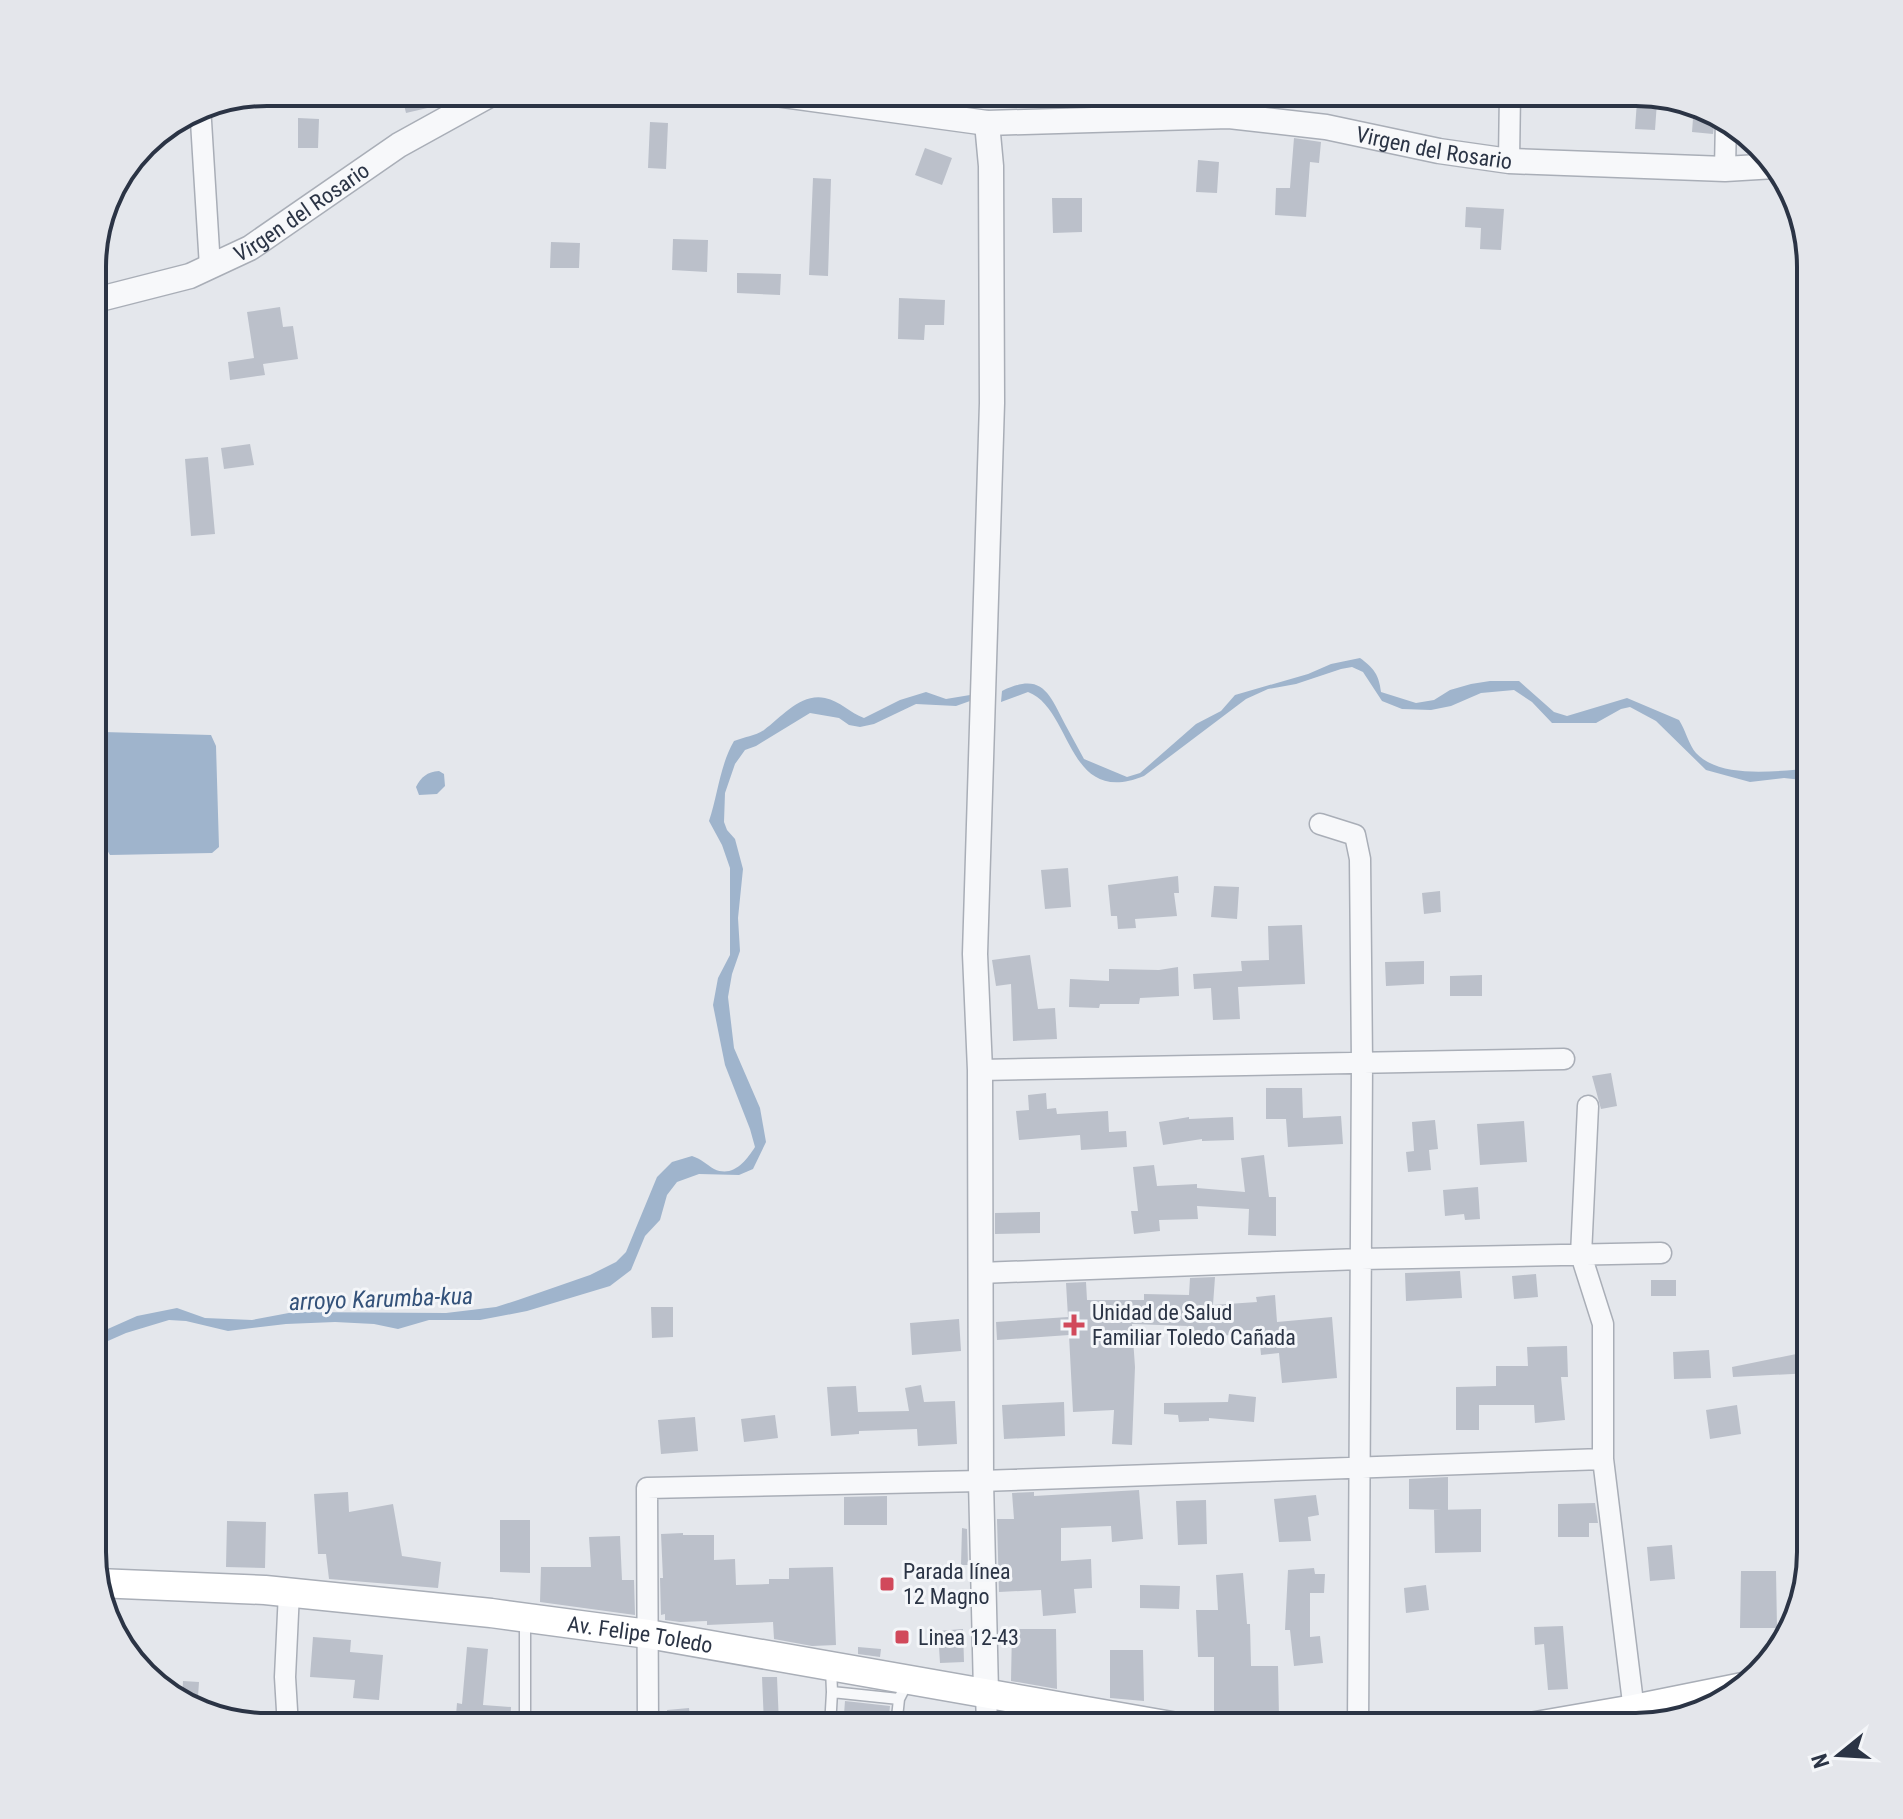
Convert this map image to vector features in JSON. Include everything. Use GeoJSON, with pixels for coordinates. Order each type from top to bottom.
{"type":"FeatureCollection","features":[{"type":"Feature","properties":{"kind":"main road","name":"Av. Felipe Toledo"},"geometry":{"type":"LineString","coordinates":[[109,1584],[289,1592],[525,1617],[648,1634],[832,1679],[904,1689],[986,1692],[1101,1713]]}},
{"type":"Feature","properties":{"kind":"main road"},"geometry":{"type":"LineString","coordinates":[[1656,1712],[1702,1699]]}},
{"type":"Feature","properties":{"kind":"street","name":"Virgen del Rosario"},"geometry":{"type":"LineString","coordinates":[[106,297],[190,276],[250,248],[399,145],[470,106]]}},
{"type":"Feature","properties":{"kind":"street","name":"Virgen del Rosario"},"geometry":{"type":"LineString","coordinates":[[863,106],[987,123],[1229,116],[1326,127],[1439,151],[1509,161],[1725,169],[1762,167]]}},
{"type":"Feature","properties":{"kind":"street"},"geometry":{"type":"LineString","coordinates":[[1509,161],[1510,106]]}},
{"type":"Feature","properties":{"kind":"street"},"geometry":{"type":"LineString","coordinates":[[201,121],[210,267]]}},
{"type":"Feature","properties":{"kind":"street"},"geometry":{"type":"LineString","coordinates":[[987,123],[991,166],[992,403],[975,954],[980,1070],[981,1481],[987,1713]]}},
{"type":"Feature","properties":{"kind":"street"},"geometry":{"type":"LineString","coordinates":[[1725,169],[1726,133]]}},
{"type":"Feature","properties":{"kind":"street"},"geometry":{"type":"LineString","coordinates":[[1320,824],[1355,835],[1360,859],[1362,1063],[1358,1713]]}},
{"type":"Feature","properties":{"kind":"street"},"geometry":{"type":"LineString","coordinates":[[980,1070],[1564,1059]]}},
{"type":"Feature","properties":{"kind":"street"},"geometry":{"type":"LineString","coordinates":[[1588,1106],[1581,1255],[1603,1324],[1603,1459],[1634,1713]]}},
{"type":"Feature","properties":{"kind":"street"},"geometry":{"type":"LineString","coordinates":[[980,1273],[1361,1259],[1661,1253]]}},
{"type":"Feature","properties":{"kind":"street"},"geometry":{"type":"LineString","coordinates":[[648,1713],[647,1488],[1359,1470],[1603,1459]]}},
{"type":"Feature","properties":{"kind":"street"},"geometry":{"type":"LineString","coordinates":[[287,1713],[285,1677],[289,1592]]}},
{"type":"Feature","properties":{"kind":"lane"},"geometry":{"type":"LineString","coordinates":[[525,1617],[525,1713]]}},
{"type":"Feature","properties":{"kind":"lane"},"geometry":{"type":"LineString","coordinates":[[831,1713],[832,1679]]}},
{"type":"Feature","properties":{"kind":"lane"},"geometry":{"type":"LineString","coordinates":[[899,1713],[904,1689]]}},
{"type":"Feature","properties":{"kind":"water"},"geometry":{"type":"Polygon","coordinates":[[[1360,658],[1375,672],[1381,692],[1416,703],[1434,700],[1450,690],[1490,681],[1519,681],[1554,712],[1567,716],[1627,698],[1679,720],[1696,753],[1707,761],[1720,767],[1751,772],[1797,770],[1797,779],[1750,782],[1706,770],[1656,721],[1630,707],[1596,723],[1552,723],[1532,702],[1514,690],[1481,693],[1451,706],[1431,710],[1402,709],[1382,701],[1363,672],[1352,667],[1268,689],[1246,699],[1144,776],[1118,782],[1099,779],[1085,768],[1043,702],[1028,692],[1001,702],[1002,691],[1016,685],[1036,685],[1043,689],[1055,704],[1084,759],[1127,777],[1140,773],[1196,724],[1221,711],[1235,695],[1308,674],[1331,664],[1360,658]]]}},
{"type":"Feature","properties":{"kind":"water"},"geometry":{"type":"Polygon","coordinates":[[[926,692],[946,699],[970,695],[970,701],[956,706],[916,704],[874,724],[860,727],[849,725],[839,718],[810,713],[745,750],[735,764],[725,793],[724,822],[735,839],[743,869],[738,918],[740,951],[728,997],[734,1048],[760,1108],[766,1142],[753,1169],[739,1175],[699,1174],[677,1182],[667,1195],[660,1220],[645,1236],[631,1270],[610,1286],[527,1311],[480,1320],[429,1320],[398,1329],[335,1322],[228,1331],[169,1320],[106,1342],[106,1330],[137,1316],[177,1308],[205,1318],[252,1320],[294,1312],[446,1313],[496,1307],[590,1275],[616,1262],[626,1252],[657,1177],[672,1162],[692,1156],[721,1171],[738,1167],[755,1147],[725,1065],[713,1005],[718,978],[730,955],[730,868],[709,821],[725,760],[734,741],[761,732],[807,699],[825,698],[864,718],[900,700],[926,692]]]}},
{"type":"Feature","properties":{"kind":"water"},"geometry":{"type":"Polygon","coordinates":[[[106,732],[211,735],[216,746],[219,847],[212,853],[110,855],[106,848],[106,732]]]}},
{"type":"Feature","properties":{"kind":"water"},"geometry":{"type":"Polygon","coordinates":[[[439,771],[444,774],[445,786],[437,794],[419,795],[416,787],[420,780],[439,771]]]}},
{"type":"Feature","properties":{"kind":"building"},"geometry":{"type":"Polygon","coordinates":[[[404,106],[436,106],[406,113],[404,106]]]}},
{"type":"Feature","properties":{"kind":"building"},"geometry":{"type":"Polygon","coordinates":[[[1637,106],[1657,107],[1655,130],[1635,129],[1637,106]]]}},
{"type":"Feature","properties":{"kind":"building"},"geometry":{"type":"Polygon","coordinates":[[[1693,116],[1714,126],[1713,134],[1692,132],[1693,116]]]}},
{"type":"Feature","properties":{"kind":"building"},"geometry":{"type":"Polygon","coordinates":[[[298,118],[319,119],[318,148],[298,148],[298,118]]]}},
{"type":"Feature","properties":{"kind":"building"},"geometry":{"type":"Polygon","coordinates":[[[650,122],[668,123],[666,169],[648,168],[650,122]]]}},
{"type":"Feature","properties":{"kind":"building"},"geometry":{"type":"Polygon","coordinates":[[[1294,138],[1321,142],[1319,163],[1310,162],[1306,217],[1275,215],[1276,188],[1290,188],[1294,138]]]}},
{"type":"Feature","properties":{"kind":"building"},"geometry":{"type":"Polygon","coordinates":[[[925,148],[952,158],[942,185],[915,175],[925,148]]]}},
{"type":"Feature","properties":{"kind":"building"},"geometry":{"type":"Polygon","coordinates":[[[1198,160],[1219,162],[1217,193],[1196,192],[1198,160]]]}},
{"type":"Feature","properties":{"kind":"building"},"geometry":{"type":"Polygon","coordinates":[[[813,178],[831,179],[828,276],[809,275],[813,178]]]}},
{"type":"Feature","properties":{"kind":"building"},"geometry":{"type":"Polygon","coordinates":[[[1052,198],[1082,198],[1082,232],[1053,233],[1052,198]]]}},
{"type":"Feature","properties":{"kind":"building"},"geometry":{"type":"Polygon","coordinates":[[[1466,207],[1504,209],[1501,250],[1480,249],[1481,228],[1465,227],[1466,207]]]}},
{"type":"Feature","properties":{"kind":"building"},"geometry":{"type":"Polygon","coordinates":[[[673,239],[708,240],[707,272],[672,270],[673,239]]]}},
{"type":"Feature","properties":{"kind":"building"},"geometry":{"type":"Polygon","coordinates":[[[551,242],[580,243],[579,268],[550,268],[551,242]]]}},
{"type":"Feature","properties":{"kind":"building"},"geometry":{"type":"Polygon","coordinates":[[[737,273],[781,274],[780,295],[737,293],[737,273]]]}},
{"type":"Feature","properties":{"kind":"building"},"geometry":{"type":"Polygon","coordinates":[[[899,298],[945,300],[944,325],[925,325],[924,340],[898,339],[899,298]]]}},
{"type":"Feature","properties":{"kind":"building"},"geometry":{"type":"Polygon","coordinates":[[[280,307],[283,327],[293,326],[298,359],[263,364],[265,375],[230,380],[228,362],[254,358],[247,312],[280,307]]]}},
{"type":"Feature","properties":{"kind":"building"},"geometry":{"type":"Polygon","coordinates":[[[250,444],[254,465],[224,469],[221,448],[250,444]]]}},
{"type":"Feature","properties":{"kind":"building"},"geometry":{"type":"Polygon","coordinates":[[[208,457],[215,534],[191,536],[185,459],[208,457]]]}},
{"type":"Feature","properties":{"kind":"building"},"geometry":{"type":"Polygon","coordinates":[[[1068,868],[1071,907],[1045,909],[1041,870],[1068,868]]]}},
{"type":"Feature","properties":{"kind":"building"},"geometry":{"type":"Polygon","coordinates":[[[1178,876],[1179,893],[1174,893],[1177,916],[1135,919],[1136,928],[1118,929],[1117,916],[1111,916],[1108,885],[1178,876]]]}},
{"type":"Feature","properties":{"kind":"building"},"geometry":{"type":"Polygon","coordinates":[[[1214,886],[1239,887],[1237,919],[1211,917],[1214,886]]]}},
{"type":"Feature","properties":{"kind":"building"},"geometry":{"type":"Polygon","coordinates":[[[1440,891],[1441,912],[1424,914],[1422,893],[1440,891]]]}},
{"type":"Feature","properties":{"kind":"building"},"geometry":{"type":"Polygon","coordinates":[[[1302,925],[1305,984],[1238,987],[1240,1019],[1213,1020],[1211,988],[1194,989],[1193,974],[1242,971],[1241,961],[1269,960],[1268,926],[1302,925]]]}},
{"type":"Feature","properties":{"kind":"building"},"geometry":{"type":"Polygon","coordinates":[[[1030,955],[1038,1009],[1055,1008],[1057,1039],[1013,1041],[1011,984],[996,986],[992,960],[1030,955]]]}},
{"type":"Feature","properties":{"kind":"building"},"geometry":{"type":"Polygon","coordinates":[[[1424,961],[1424,984],[1386,986],[1385,962],[1424,961]]]}},
{"type":"Feature","properties":{"kind":"building"},"geometry":{"type":"Polygon","coordinates":[[[1178,967],[1179,996],[1140,998],[1139,1004],[1100,1004],[1099,1008],[1069,1007],[1070,979],[1109,981],[1109,969],[1159,970],[1178,967]]]}},
{"type":"Feature","properties":{"kind":"building"},"geometry":{"type":"Polygon","coordinates":[[[1482,975],[1482,996],[1450,996],[1450,976],[1482,975]]]}},
{"type":"Feature","properties":{"kind":"building"},"geometry":{"type":"Polygon","coordinates":[[[1611,1073],[1617,1106],[1601,1109],[1592,1076],[1611,1073]]]}},
{"type":"Feature","properties":{"kind":"building"},"geometry":{"type":"Polygon","coordinates":[[[1266,1088],[1302,1088],[1303,1118],[1341,1116],[1343,1144],[1288,1147],[1286,1119],[1266,1119],[1266,1088]]]}},
{"type":"Feature","properties":{"kind":"building"},"geometry":{"type":"Polygon","coordinates":[[[1046,1093],[1047,1109],[1056,1108],[1057,1114],[1108,1111],[1109,1132],[1126,1131],[1127,1147],[1081,1150],[1080,1135],[1019,1140],[1016,1111],[1029,1110],[1028,1095],[1046,1093]]]}},
{"type":"Feature","properties":{"kind":"building"},"geometry":{"type":"Polygon","coordinates":[[[1189,1117],[1233,1117],[1234,1140],[1202,1139],[1163,1145],[1159,1122],[1189,1117]]]}},
{"type":"Feature","properties":{"kind":"building"},"geometry":{"type":"Polygon","coordinates":[[[1435,1120],[1438,1149],[1429,1150],[1431,1170],[1408,1172],[1406,1152],[1414,1151],[1412,1122],[1435,1120]]]}},
{"type":"Feature","properties":{"kind":"building"},"geometry":{"type":"Polygon","coordinates":[[[1524,1121],[1527,1162],[1480,1165],[1477,1124],[1524,1121]]]}},
{"type":"Feature","properties":{"kind":"building"},"geometry":{"type":"Polygon","coordinates":[[[1264,1155],[1269,1197],[1276,1197],[1276,1236],[1248,1235],[1249,1209],[1197,1206],[1198,1219],[1159,1220],[1160,1231],[1134,1234],[1131,1211],[1138,1211],[1133,1167],[1154,1165],[1157,1186],[1197,1184],[1197,1188],[1245,1192],[1241,1158],[1264,1155]]]}},
{"type":"Feature","properties":{"kind":"building"},"geometry":{"type":"Polygon","coordinates":[[[1478,1187],[1480,1219],[1465,1220],[1464,1214],[1445,1216],[1443,1190],[1478,1187]]]}},
{"type":"Feature","properties":{"kind":"building"},"geometry":{"type":"Polygon","coordinates":[[[1040,1212],[1040,1233],[995,1234],[995,1213],[1040,1212]]]}},
{"type":"Feature","properties":{"kind":"building"},"geometry":{"type":"Polygon","coordinates":[[[1460,1271],[1462,1298],[1406,1301],[1405,1273],[1460,1271]]]}},
{"type":"Feature","properties":{"kind":"building"},"geometry":{"type":"Polygon","coordinates":[[[1536,1274],[1538,1297],[1514,1299],[1512,1276],[1536,1274]]]}},
{"type":"Feature","properties":{"kind":"building"},"geometry":{"type":"Polygon","coordinates":[[[1215,1277],[1213,1305],[1257,1302],[1256,1297],[1275,1295],[1277,1322],[1332,1317],[1337,1378],[1282,1383],[1279,1353],[1261,1355],[1259,1332],[1211,1337],[1186,1335],[1187,1326],[1132,1324],[1135,1367],[1132,1445],[1112,1444],[1114,1410],[1073,1412],[1069,1335],[997,1340],[996,1322],[1068,1317],[1066,1283],[1086,1282],[1087,1300],[1144,1300],[1144,1294],[1189,1295],[1190,1278],[1215,1277]]]}},
{"type":"Feature","properties":{"kind":"building"},"geometry":{"type":"Polygon","coordinates":[[[1651,1280],[1676,1280],[1676,1296],[1651,1296],[1651,1280]]]}},
{"type":"Feature","properties":{"kind":"building"},"geometry":{"type":"Polygon","coordinates":[[[651,1307],[673,1307],[673,1337],[652,1338],[651,1307]]]}},
{"type":"Feature","properties":{"kind":"building"},"geometry":{"type":"Polygon","coordinates":[[[959,1319],[961,1351],[912,1355],[910,1323],[959,1319]]]}},
{"type":"Feature","properties":{"kind":"building"},"geometry":{"type":"Polygon","coordinates":[[[1567,1346],[1568,1377],[1561,1377],[1565,1420],[1535,1423],[1534,1405],[1479,1405],[1479,1430],[1456,1430],[1456,1387],[1496,1386],[1496,1366],[1528,1366],[1527,1347],[1567,1346]]]}},
{"type":"Feature","properties":{"kind":"building"},"geometry":{"type":"Polygon","coordinates":[[[1709,1350],[1711,1378],[1674,1379],[1673,1352],[1709,1350]]]}},
{"type":"Feature","properties":{"kind":"building"},"geometry":{"type":"Polygon","coordinates":[[[1797,1354],[1797,1374],[1733,1377],[1732,1367],[1797,1354]]]}},
{"type":"Feature","properties":{"kind":"building"},"geometry":{"type":"Polygon","coordinates":[[[921,1385],[924,1402],[955,1401],[957,1444],[918,1446],[917,1429],[859,1431],[859,1434],[831,1436],[827,1387],[856,1386],[858,1412],[909,1411],[905,1388],[921,1385]]]}},
{"type":"Feature","properties":{"kind":"building"},"geometry":{"type":"Polygon","coordinates":[[[1229,1394],[1256,1397],[1254,1422],[1209,1418],[1209,1421],[1179,1422],[1178,1415],[1164,1414],[1164,1403],[1228,1402],[1229,1394]]]}},
{"type":"Feature","properties":{"kind":"building"},"geometry":{"type":"Polygon","coordinates":[[[1064,1402],[1065,1436],[1004,1439],[1002,1405],[1064,1402]]]}},
{"type":"Feature","properties":{"kind":"building"},"geometry":{"type":"Polygon","coordinates":[[[1737,1405],[1741,1434],[1710,1439],[1706,1410],[1737,1405]]]}},
{"type":"Feature","properties":{"kind":"building"},"geometry":{"type":"Polygon","coordinates":[[[775,1415],[778,1438],[744,1442],[741,1419],[775,1415]]]}},
{"type":"Feature","properties":{"kind":"building"},"geometry":{"type":"Polygon","coordinates":[[[695,1417],[698,1451],[661,1454],[658,1420],[695,1417]]]}},
{"type":"Feature","properties":{"kind":"building"},"geometry":{"type":"Polygon","coordinates":[[[1448,1477],[1448,1510],[1409,1509],[1409,1479],[1448,1477]]]}},
{"type":"Feature","properties":{"kind":"building"},"geometry":{"type":"Polygon","coordinates":[[[1139,1490],[1143,1539],[1112,1542],[1111,1526],[1061,1528],[1061,1561],[1091,1559],[1092,1588],[1074,1589],[1076,1613],[1043,1616],[1041,1590],[999,1592],[997,1519],[1014,1519],[1012,1493],[1034,1492],[1034,1496],[1139,1490]]]}},
{"type":"Feature","properties":{"kind":"building"},"geometry":{"type":"Polygon","coordinates":[[[348,1492],[349,1512],[393,1504],[402,1556],[441,1562],[438,1588],[329,1579],[326,1554],[318,1554],[314,1494],[348,1492]]]}},
{"type":"Feature","properties":{"kind":"building"},"geometry":{"type":"Polygon","coordinates":[[[1316,1495],[1319,1515],[1308,1517],[1311,1541],[1279,1542],[1274,1499],[1316,1495]]]}},
{"type":"Feature","properties":{"kind":"building"},"geometry":{"type":"Polygon","coordinates":[[[887,1496],[887,1525],[844,1525],[844,1497],[887,1496]]]}},
{"type":"Feature","properties":{"kind":"building"},"geometry":{"type":"Polygon","coordinates":[[[1206,1500],[1207,1544],[1178,1545],[1176,1501],[1206,1500]]]}},
{"type":"Feature","properties":{"kind":"building"},"geometry":{"type":"Polygon","coordinates":[[[1595,1503],[1598,1523],[1589,1523],[1589,1537],[1558,1537],[1558,1504],[1595,1503]]]}},
{"type":"Feature","properties":{"kind":"building"},"geometry":{"type":"Polygon","coordinates":[[[1481,1509],[1481,1552],[1435,1553],[1434,1510],[1481,1509]]]}},
{"type":"Feature","properties":{"kind":"building"},"geometry":{"type":"Polygon","coordinates":[[[500,1520],[530,1520],[530,1573],[500,1572],[500,1520]]]}},
{"type":"Feature","properties":{"kind":"building"},"geometry":{"type":"Polygon","coordinates":[[[227,1521],[266,1522],[265,1568],[226,1567],[227,1521]]]}},
{"type":"Feature","properties":{"kind":"building"},"geometry":{"type":"Polygon","coordinates":[[[962,1528],[967,1529],[968,1565],[961,1565],[962,1528]]]}},
{"type":"Feature","properties":{"kind":"building"},"geometry":{"type":"Polygon","coordinates":[[[661,1534],[714,1535],[714,1560],[735,1559],[736,1585],[769,1584],[769,1579],[789,1579],[789,1568],[833,1567],[836,1645],[812,1646],[774,1639],[773,1622],[707,1625],[707,1621],[665,1620],[665,1614],[661,1615],[661,1534]]]}},
{"type":"Feature","properties":{"kind":"building"},"geometry":{"type":"Polygon","coordinates":[[[620,1536],[622,1580],[634,1580],[635,1615],[540,1602],[541,1567],[591,1567],[589,1537],[620,1536]]]}},
{"type":"Feature","properties":{"kind":"building"},"geometry":{"type":"Polygon","coordinates":[[[1672,1545],[1675,1579],[1650,1581],[1647,1547],[1672,1545]]]}},
{"type":"Feature","properties":{"kind":"building"},"geometry":{"type":"Polygon","coordinates":[[[1314,1568],[1315,1574],[1325,1574],[1324,1593],[1310,1593],[1310,1637],[1320,1636],[1323,1663],[1294,1666],[1290,1630],[1285,1630],[1288,1570],[1314,1568]]]}},
{"type":"Feature","properties":{"kind":"building"},"geometry":{"type":"Polygon","coordinates":[[[1741,1571],[1776,1571],[1777,1628],[1740,1628],[1741,1571]]]}},
{"type":"Feature","properties":{"kind":"building"},"geometry":{"type":"Polygon","coordinates":[[[1243,1573],[1247,1624],[1250,1624],[1251,1666],[1278,1666],[1279,1713],[1214,1713],[1214,1657],[1198,1657],[1196,1610],[1218,1610],[1216,1575],[1243,1573]]]}},
{"type":"Feature","properties":{"kind":"building"},"geometry":{"type":"Polygon","coordinates":[[[1140,1585],[1180,1586],[1179,1609],[1140,1608],[1140,1585]]]}},
{"type":"Feature","properties":{"kind":"building"},"geometry":{"type":"Polygon","coordinates":[[[1426,1585],[1429,1610],[1406,1613],[1404,1588],[1426,1585]]]}},
{"type":"Feature","properties":{"kind":"building"},"geometry":{"type":"Polygon","coordinates":[[[1563,1626],[1568,1689],[1548,1690],[1544,1644],[1535,1645],[1534,1627],[1563,1626]]]}},
{"type":"Feature","properties":{"kind":"building"},"geometry":{"type":"Polygon","coordinates":[[[963,1629],[964,1662],[940,1663],[938,1631],[963,1629]]]}},
{"type":"Feature","properties":{"kind":"building"},"geometry":{"type":"Polygon","coordinates":[[[1012,1629],[1056,1629],[1057,1689],[1011,1681],[1012,1629]]]}},
{"type":"Feature","properties":{"kind":"building"},"geometry":{"type":"Polygon","coordinates":[[[313,1637],[351,1640],[350,1652],[383,1655],[379,1700],[353,1698],[355,1680],[310,1677],[313,1637]]]}},
{"type":"Feature","properties":{"kind":"building"},"geometry":{"type":"Polygon","coordinates":[[[467,1647],[488,1649],[483,1705],[511,1707],[511,1713],[456,1713],[457,1703],[462,1704],[467,1647]]]}},
{"type":"Feature","properties":{"kind":"building"},"geometry":{"type":"Polygon","coordinates":[[[858,1647],[881,1649],[880,1657],[858,1654],[858,1647]]]}},
{"type":"Feature","properties":{"kind":"building"},"geometry":{"type":"Polygon","coordinates":[[[1110,1650],[1143,1650],[1144,1701],[1110,1698],[1110,1650]]]}},
{"type":"Feature","properties":{"kind":"building"},"geometry":{"type":"Polygon","coordinates":[[[762,1677],[777,1677],[779,1713],[764,1713],[762,1677]]]}},
{"type":"Feature","properties":{"kind":"building"},"geometry":{"type":"Polygon","coordinates":[[[183,1681],[199,1682],[198,1697],[183,1689],[183,1681]]]}},
{"type":"Feature","properties":{"kind":"building"},"geometry":{"type":"Polygon","coordinates":[[[845,1701],[890,1706],[889,1713],[844,1713],[845,1701]]]}},
{"type":"Feature","properties":{"kind":"building"},"geometry":{"type":"Polygon","coordinates":[[[689,1708],[690,1713],[667,1713],[667,1710],[689,1708]]]}},
{"type":"Feature","properties":{"kind":"place","name":"Unidad de Salud Familiar Toledo Cañada"},"geometry":{"type":"Point","coordinates":[1074,1325]}},
{"type":"Feature","properties":{"kind":"place","name":"Parada línea 12 Magno"},"geometry":{"type":"Point","coordinates":[887,1584]}},
{"type":"Feature","properties":{"kind":"place","name":"Linea 12-43"},"geometry":{"type":"Point","coordinates":[902,1637]}},
{"type":"Feature","properties":{"kind":"water label","name":"arroyo Karumba-kua"},"geometry":{"type":"Point","coordinates":[381,1299]}}]}
